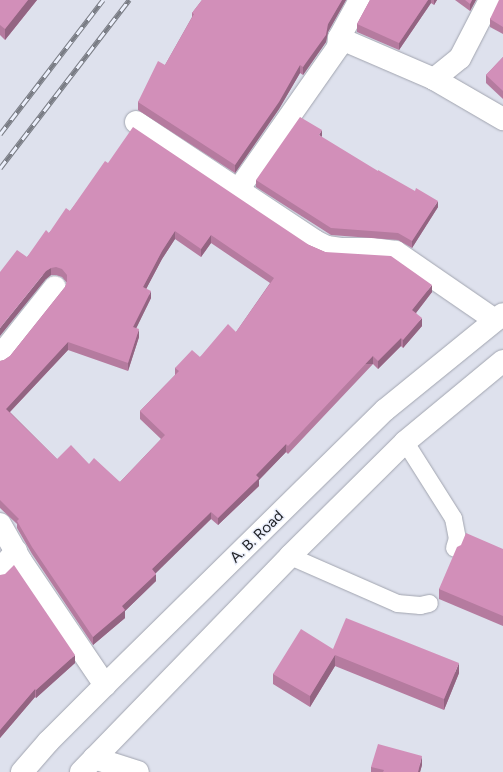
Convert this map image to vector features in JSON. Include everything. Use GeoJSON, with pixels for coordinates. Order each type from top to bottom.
{"type":"FeatureCollection","features":[{"type":"Feature","properties":{"kind":"street"},"geometry":{"type":"LineString","coordinates":[[238,190],[338,47],[339,38],[360,0]]}},
{"type":"Feature","properties":{"kind":"street"},"geometry":{"type":"LineString","coordinates":[[434,79],[460,58],[490,0]]}},
{"type":"Feature","properties":{"kind":"street"},"geometry":{"type":"LineString","coordinates":[[339,38],[434,79],[465,95],[503,119]]}},
{"type":"Feature","properties":{"kind":"street"},"geometry":{"type":"LineString","coordinates":[[136,122],[315,241],[327,247],[396,252],[499,317]]}},
{"type":"Feature","properties":{"kind":"street"},"geometry":{"type":"LineString","coordinates":[[0,356],[55,287]]}},
{"type":"Feature","properties":{"kind":"street","name":"A. B. Road"},"geometry":{"type":"LineString","coordinates":[[22,772],[48,742],[105,685],[385,410],[499,317]]}},
{"type":"Feature","properties":{"kind":"street"},"geometry":{"type":"LineString","coordinates":[[88,765],[290,556],[406,442],[503,361]]}},
{"type":"Feature","properties":{"kind":"street"},"geometry":{"type":"LineString","coordinates":[[0,524],[16,551],[105,685]]}},
{"type":"Feature","properties":{"kind":"street"},"geometry":{"type":"LineString","coordinates":[[0,570],[16,551]]}},
{"type":"Feature","properties":{"kind":"street"},"geometry":{"type":"LineString","coordinates":[[88,765],[138,772]]}},
{"type":"Feature","properties":{"kind":"lane"},"geometry":{"type":"LineString","coordinates":[[406,442],[453,518],[456,538],[454,548]]}},
{"type":"Feature","properties":{"kind":"lane"},"geometry":{"type":"LineString","coordinates":[[290,556],[397,603],[420,605],[429,602]]}},
{"type":"Feature","properties":{"kind":"building"},"geometry":{"type":"Polygon","coordinates":[[[0,0],[28,0],[5,29],[0,25],[0,0]]]}},
{"type":"Feature","properties":{"kind":"building"},"geometry":{"type":"Polygon","coordinates":[[[202,0],[342,0],[328,24],[326,35],[303,67],[300,65],[279,102],[235,165],[138,102],[158,61],[165,65],[194,14],[192,13],[202,0]]]}},
{"type":"Feature","properties":{"kind":"building"},"geometry":{"type":"Polygon","coordinates":[[[370,0],[428,0],[399,43],[357,24],[370,0]]]}},
{"type":"Feature","properties":{"kind":"building"},"geometry":{"type":"Polygon","coordinates":[[[465,0],[472,0],[470,4],[465,0]]]}},
{"type":"Feature","properties":{"kind":"building"},"geometry":{"type":"Polygon","coordinates":[[[499,0],[503,0],[503,27],[490,19],[499,0]]]}},
{"type":"Feature","properties":{"kind":"building"},"geometry":{"type":"Polygon","coordinates":[[[503,57],[503,91],[486,75],[503,57]]]}},
{"type":"Feature","properties":{"kind":"building"},"geometry":{"type":"Polygon","coordinates":[[[300,117],[322,130],[319,135],[378,171],[415,191],[416,188],[438,201],[412,241],[398,233],[331,228],[256,180],[300,117]]]}},
{"type":"Feature","properties":{"kind":"building"},"geometry":{"type":"Polygon","coordinates":[[[133,127],[309,245],[325,252],[391,256],[432,285],[412,310],[422,318],[403,340],[401,338],[378,361],[373,356],[288,446],[286,444],[256,475],[259,478],[218,518],[211,512],[152,569],[156,574],[122,606],[125,610],[93,637],[32,547],[17,521],[19,519],[0,500],[0,361],[10,356],[65,287],[67,275],[62,269],[56,267],[46,271],[0,328],[0,272],[17,250],[27,257],[46,230],[49,233],[66,208],[70,211],[105,161],[108,163],[133,127]],[[175,231],[162,251],[143,287],[151,291],[133,327],[139,329],[128,363],[68,342],[6,409],[57,459],[71,445],[89,464],[94,458],[120,482],[165,435],[140,411],[179,371],[175,368],[192,350],[200,357],[228,324],[236,332],[274,278],[211,235],[201,249],[175,231]]]}},
{"type":"Feature","properties":{"kind":"building"},"geometry":{"type":"Polygon","coordinates":[[[466,533],[503,549],[503,616],[439,589],[457,547],[461,545],[466,533]]]}},
{"type":"Feature","properties":{"kind":"building"},"geometry":{"type":"Polygon","coordinates":[[[14,565],[75,655],[36,690],[35,689],[0,730],[0,575],[5,574],[14,565]]]}},
{"type":"Feature","properties":{"kind":"building"},"geometry":{"type":"Polygon","coordinates":[[[346,618],[459,663],[444,699],[335,655],[310,696],[273,674],[301,629],[333,649],[346,618]]]}},
{"type":"Feature","properties":{"kind":"building"},"geometry":{"type":"Polygon","coordinates":[[[378,744],[422,756],[418,772],[383,772],[384,770],[371,767],[378,744]]]}},
{"type":"Feature","properties":{"kind":"railway"},"geometry":{"type":"LineString","coordinates":[[0,134],[103,0]]}},
{"type":"Feature","properties":{"kind":"railway"},"geometry":{"type":"LineString","coordinates":[[0,168],[129,0]]}}]}
